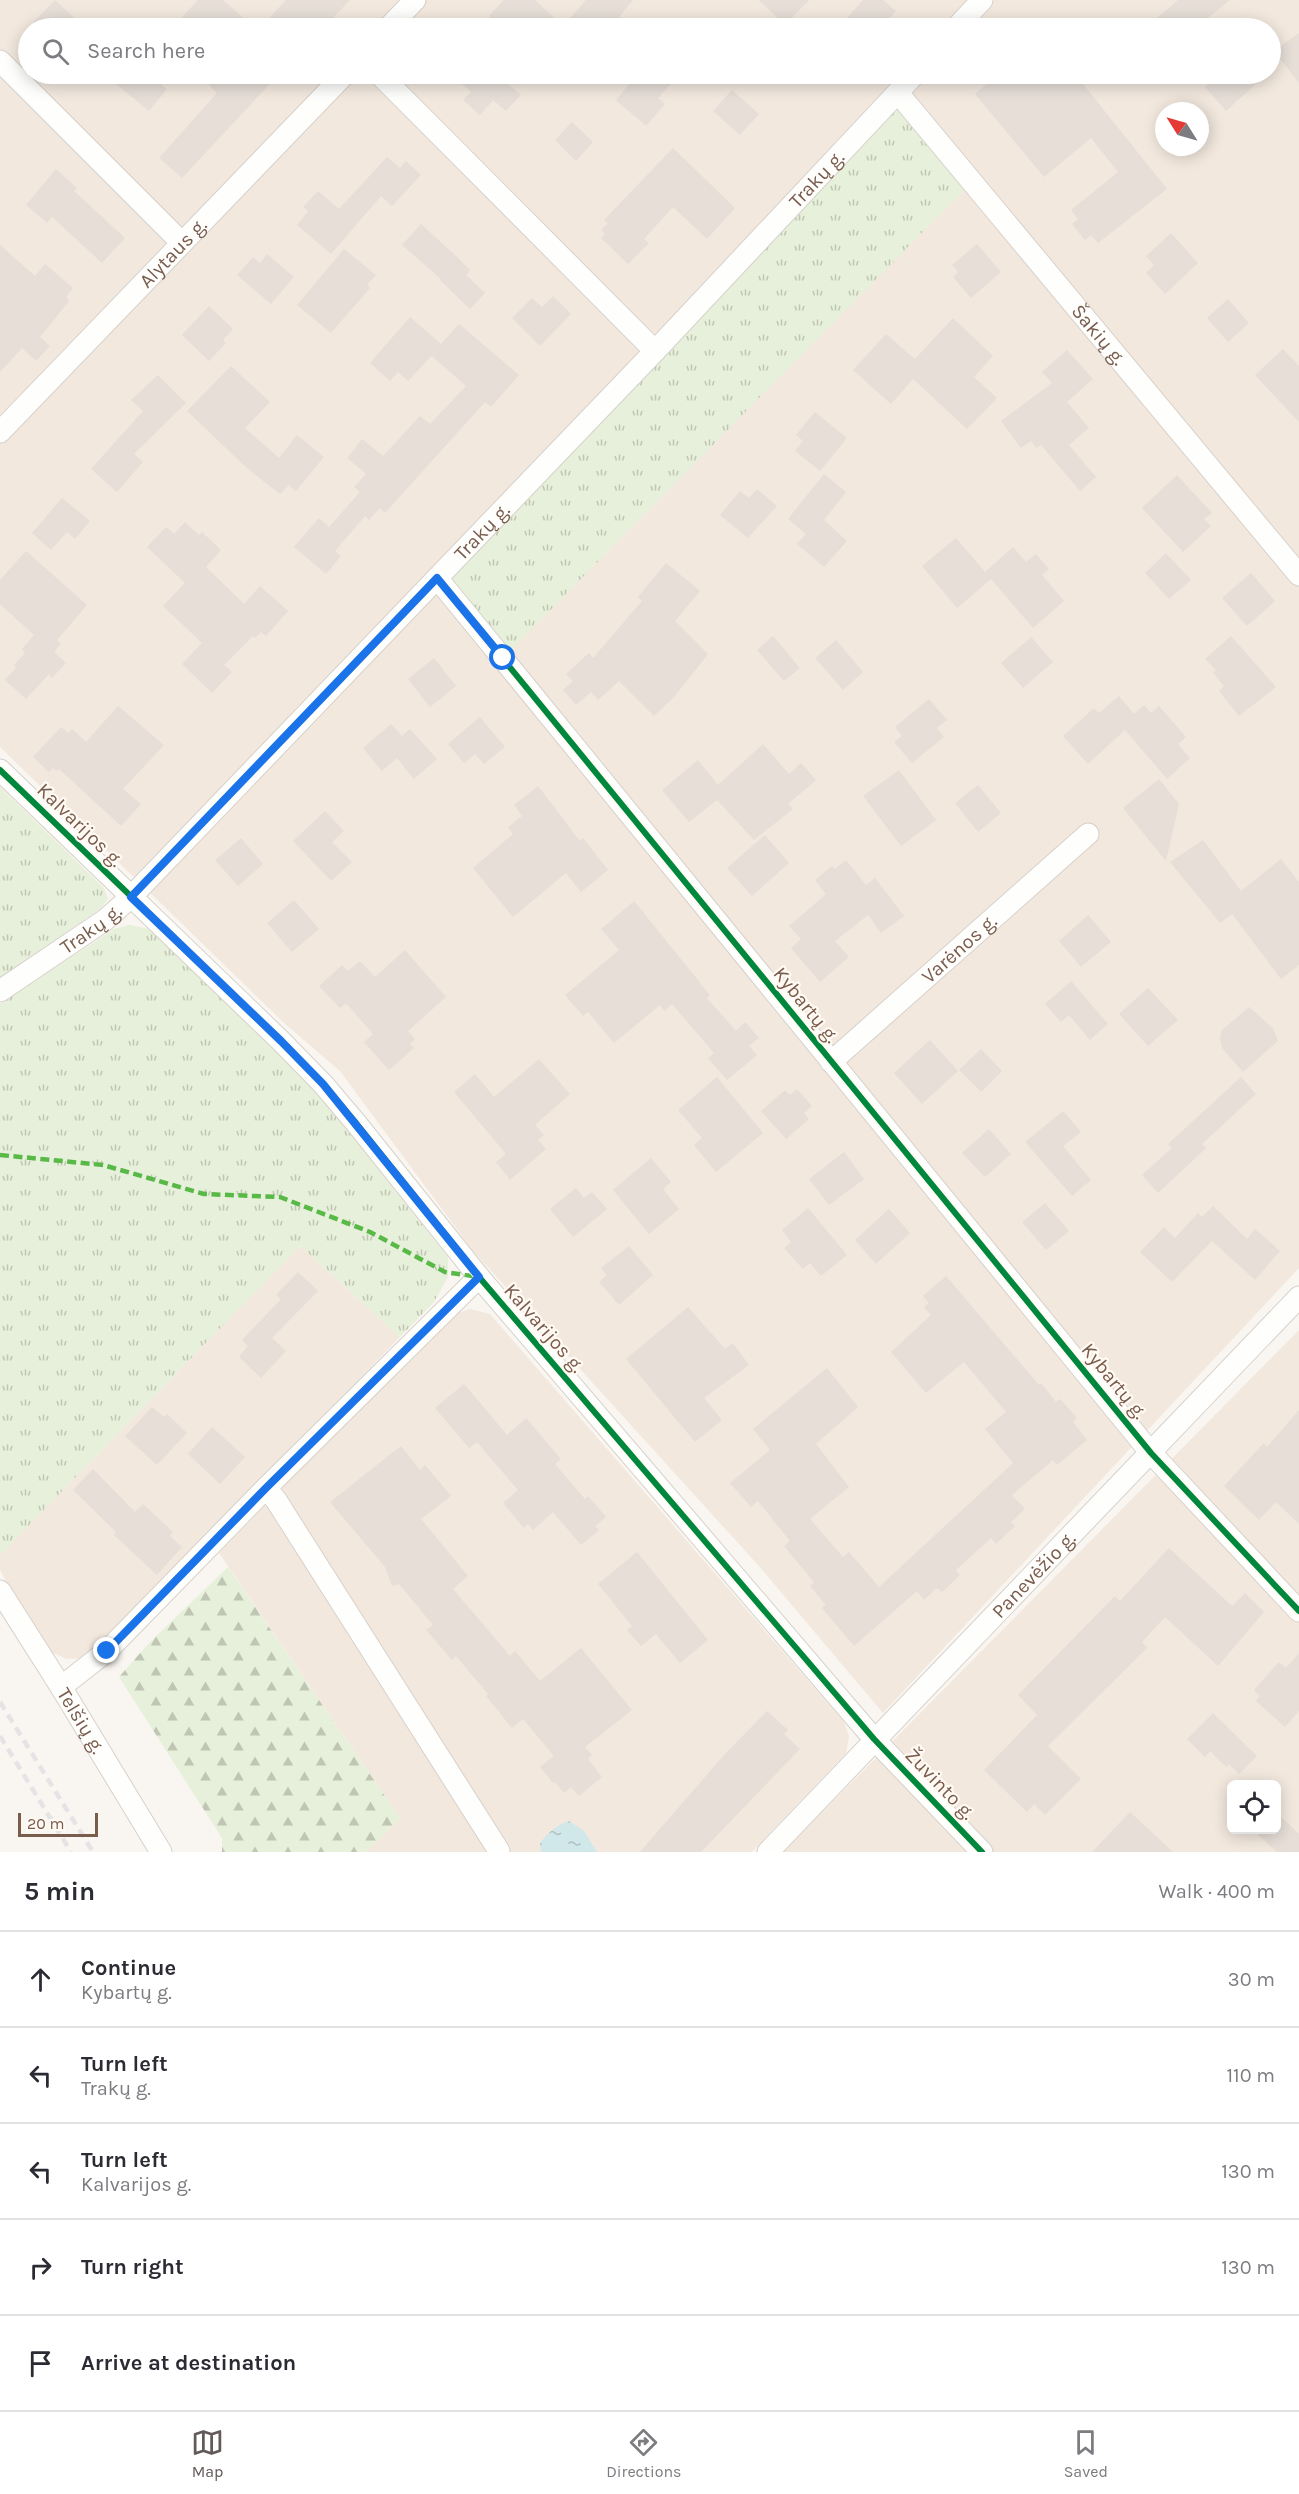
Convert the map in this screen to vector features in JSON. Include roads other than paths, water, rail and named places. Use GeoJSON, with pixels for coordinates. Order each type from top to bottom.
{"type":"FeatureCollection","features":[{"type":"Feature","properties":{"kind":"street"},"geometry":{"type":"LineString","coordinates":[[398,18],[416,0]]}},
{"type":"Feature","properties":{"kind":"street"},"geometry":{"type":"LineString","coordinates":[[965,18],[982,0]]}},
{"type":"Feature","properties":{"kind":"street"},"geometry":{"type":"LineString","coordinates":[[0,61],[18,79]]}},
{"type":"Feature","properties":{"kind":"street"},"geometry":{"type":"LineString","coordinates":[[23,84],[182,243]]}},
{"type":"Feature","properties":{"kind":"street","name":"Alytaus g."},"geometry":{"type":"LineString","coordinates":[[0,432],[335,84]]}},
{"type":"Feature","properties":{"kind":"street"},"geometry":{"type":"LineString","coordinates":[[388,84],[655,351]]}},
{"type":"Feature","properties":{"kind":"street","name":"Trakų g."},"geometry":{"type":"LineString","coordinates":[[0,991],[105,920],[131,897],[655,351],[906,84]]}},
{"type":"Feature","properties":{"kind":"street","name":"Šakių g."},"geometry":{"type":"LineString","coordinates":[[898,93],[1299,575]]}},
{"type":"Feature","properties":{"kind":"street","name":"Kybartų g."},"geometry":{"type":"LineString","coordinates":[[437,578],[1151,1453],[1299,1611]]}},
{"type":"Feature","properties":{"kind":"street","name":"Kalvarijos g."},"geometry":{"type":"LineString","coordinates":[[0,770],[323,1084],[479,1277],[874,1739]]}},
{"type":"Feature","properties":{"kind":"street","name":"Varėnos g."},"geometry":{"type":"LineString","coordinates":[[831,1062],[1088,834]]}},
{"type":"Feature","properties":{"kind":"street"},"geometry":{"type":"LineString","coordinates":[[61,1687],[107,1651],[266,1488],[479,1277]]}},
{"type":"Feature","properties":{"kind":"street","name":"Panevėžio g."},"geometry":{"type":"LineString","coordinates":[[768,1852],[1299,1298]]}},
{"type":"Feature","properties":{"kind":"street"},"geometry":{"type":"LineString","coordinates":[[266,1488],[276,1500],[499,1851]]}},
{"type":"Feature","properties":{"kind":"street","name":"Telšių g."},"geometry":{"type":"LineString","coordinates":[[0,1591],[161,1852]]}},
{"type":"Feature","properties":{"kind":"street","name":"Žuvinto g."},"geometry":{"type":"LineString","coordinates":[[874,1739],[982,1852]]}},
{"type":"Feature","properties":{"kind":"water"},"geometry":{"type":"Polygon","coordinates":[[[569,1821],[584,1831],[597,1852],[541,1852],[540,1843],[546,1836],[556,1827],[569,1821]]]}},
{"type":"Feature","properties":{"kind":"railway"},"geometry":{"type":"LineString","coordinates":[[0,1702],[93,1852]]}},
{"type":"Feature","properties":{"kind":"railway"},"geometry":{"type":"LineString","coordinates":[[0,1736],[71,1852]]}}]}
